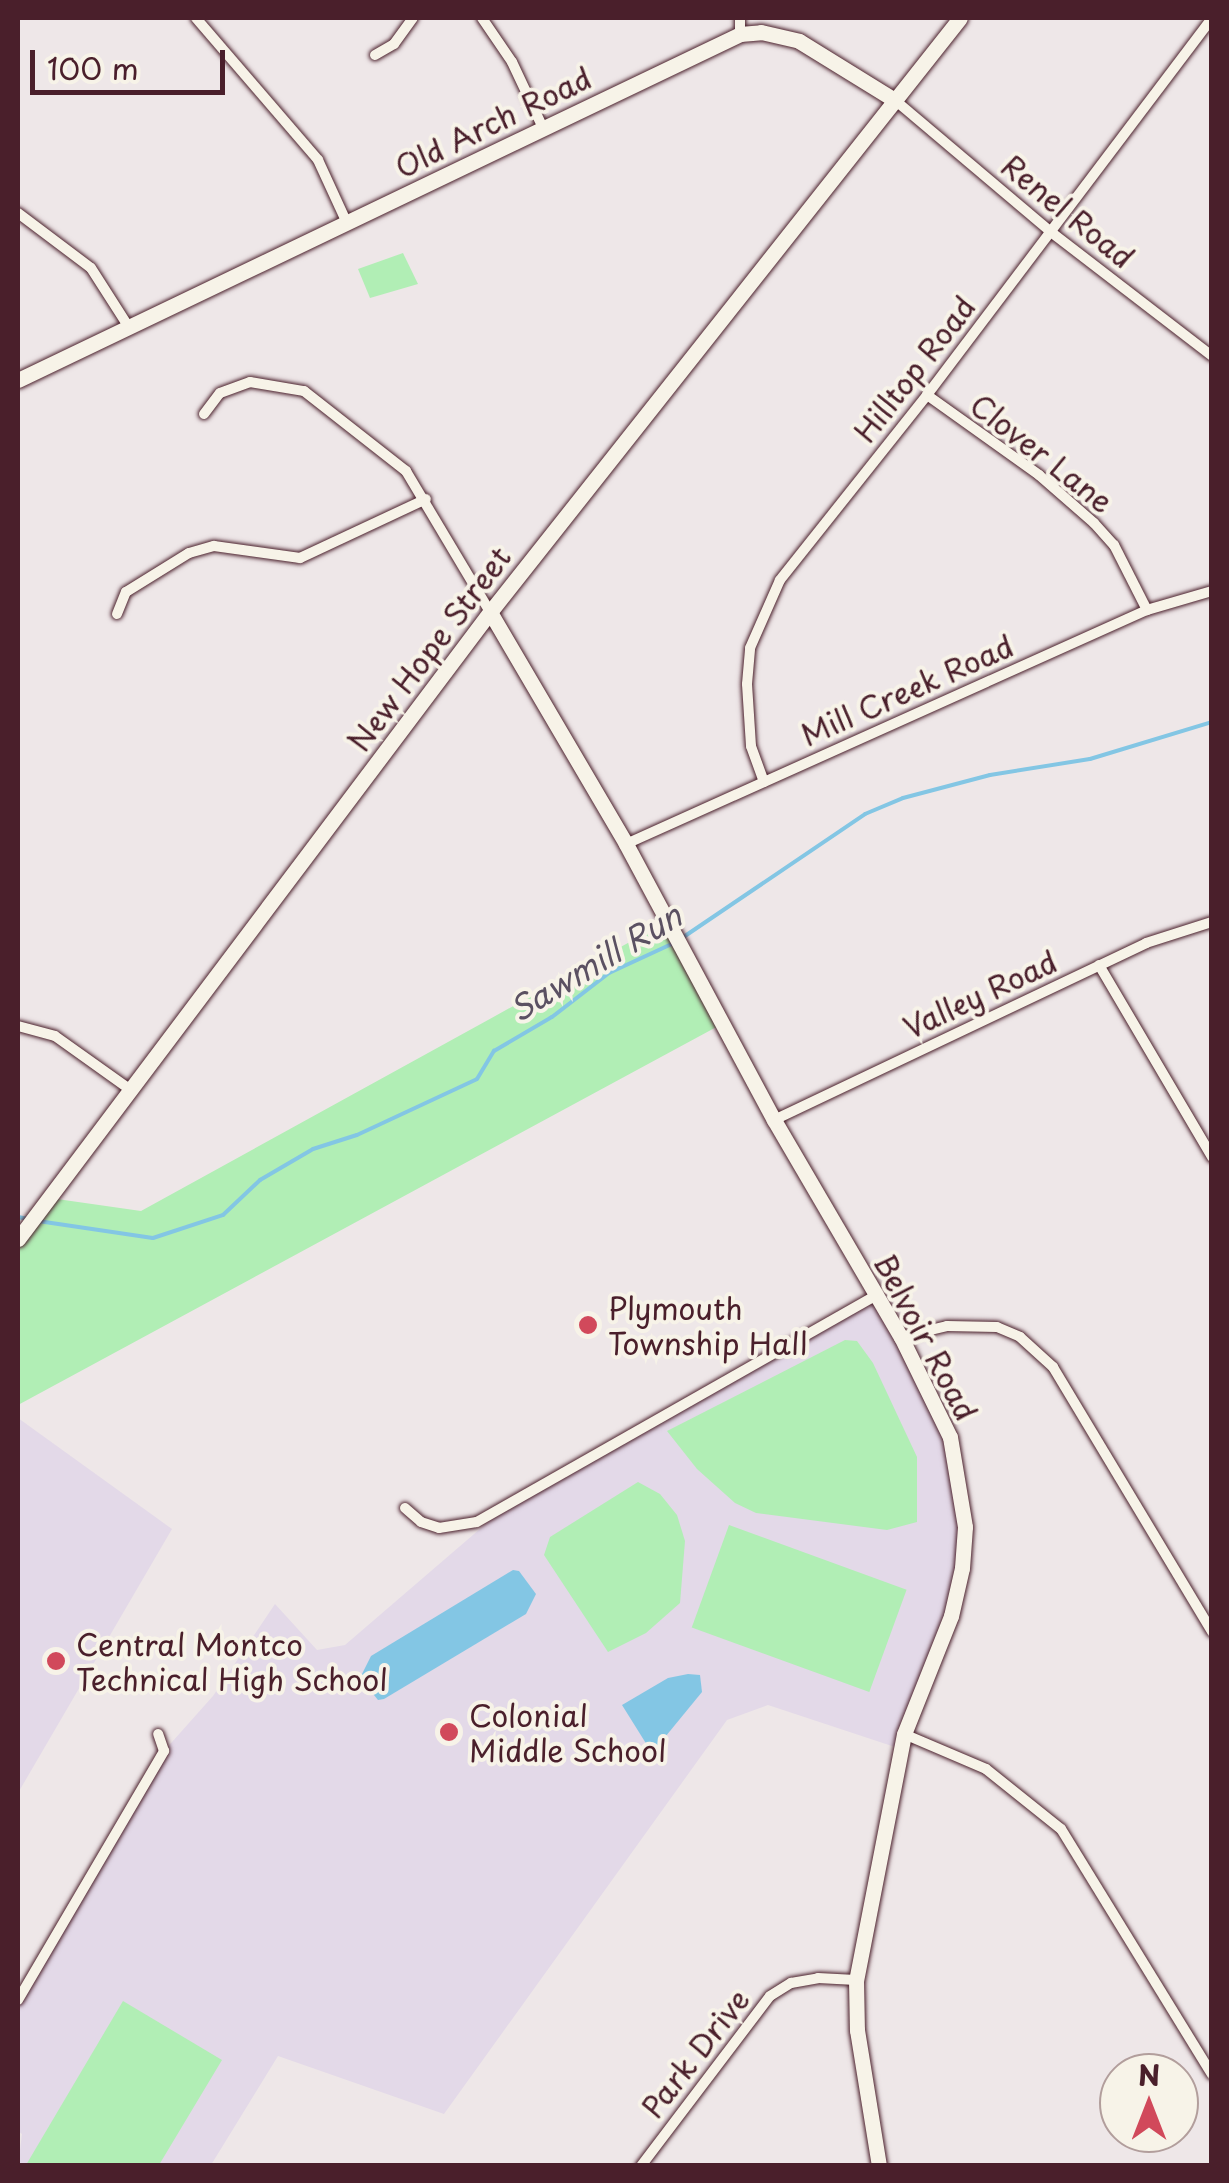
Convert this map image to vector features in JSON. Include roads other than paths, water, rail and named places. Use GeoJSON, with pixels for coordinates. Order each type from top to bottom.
{"type":"FeatureCollection","features":[{"type":"Feature","properties":{"kind":"street"},"geometry":{"type":"LineString","coordinates":[[196,18],[318,160],[348,223]]}},
{"type":"Feature","properties":{"kind":"street"},"geometry":{"type":"LineString","coordinates":[[375,55],[394,44],[413,18]]}},
{"type":"Feature","properties":{"kind":"street"},"geometry":{"type":"LineString","coordinates":[[482,18],[512,62],[543,128]]}},
{"type":"Feature","properties":{"kind":"street"},"geometry":{"type":"LineString","coordinates":[[896,101],[960,18]]}},
{"type":"Feature","properties":{"kind":"street","name":"Hilltop Road"},"geometry":{"type":"LineString","coordinates":[[764,782],[751,746],[747,684],[750,648],[780,580],[1052,232],[1212,18]]}},
{"type":"Feature","properties":{"kind":"street","name":"Old Arch Road"},"geometry":{"type":"LineString","coordinates":[[18,380],[543,128],[740,26],[800,41],[896,101]]}},
{"type":"Feature","properties":{"kind":"street","name":"Renel Road"},"geometry":{"type":"LineString","coordinates":[[896,101],[1052,232],[1211,355]]}},
{"type":"Feature","properties":{"kind":"street","name":"New Hope Street"},"geometry":{"type":"LineString","coordinates":[[22,1234],[490,612],[896,101]]}},
{"type":"Feature","properties":{"kind":"street"},"geometry":{"type":"LineString","coordinates":[[18,213],[91,268],[130,329]]}},
{"type":"Feature","properties":{"kind":"street"},"geometry":{"type":"LineString","coordinates":[[204,414],[220,392],[250,382],[304,391],[406,472],[426,499],[490,612]]}},
{"type":"Feature","properties":{"kind":"street","name":"Clover Lane"},"geometry":{"type":"LineString","coordinates":[[926,395],[1039,475],[1094,523],[1114,545],[1147,610]]}},
{"type":"Feature","properties":{"kind":"street"},"geometry":{"type":"LineString","coordinates":[[117,614],[126,592],[189,553],[214,546],[300,558],[426,499]]}},
{"type":"Feature","properties":{"kind":"street","name":"Mill Creek Road"},"geometry":{"type":"LineString","coordinates":[[626,844],[1147,610],[1212,591]]}},
{"type":"Feature","properties":{"kind":"street","name":"Belvoir Road"},"geometry":{"type":"LineString","coordinates":[[490,612],[626,844],[774,1120],[901,1338],[950,1437],[964,1527],[951,1616],[904,1734],[856,1980],[857,2030],[879,2166]]}},
{"type":"Feature","properties":{"kind":"street","name":"Valley Road"},"geometry":{"type":"LineString","coordinates":[[774,1120],[1146,943],[1212,922]]}},
{"type":"Feature","properties":{"kind":"street"},"geometry":{"type":"LineString","coordinates":[[1100,965],[1212,1157]]}},
{"type":"Feature","properties":{"kind":"street"},"geometry":{"type":"LineString","coordinates":[[18,1026],[54,1036],[132,1092]]}},
{"type":"Feature","properties":{"kind":"street"},"geometry":{"type":"LineString","coordinates":[[405,1508],[422,1522],[439,1528],[477,1522],[875,1296]]}},
{"type":"Feature","properties":{"kind":"street"},"geometry":{"type":"LineString","coordinates":[[901,1338],[947,1326],[996,1327],[1020,1337],[1053,1367],[1212,1632]]}},
{"type":"Feature","properties":{"kind":"street"},"geometry":{"type":"LineString","coordinates":[[18,2000],[164,1751],[158,1734]]}},
{"type":"Feature","properties":{"kind":"street"},"geometry":{"type":"LineString","coordinates":[[904,1734],[986,1770],[1062,1829],[1212,2074]]}},
{"type":"Feature","properties":{"kind":"street","name":"Park Drive"},"geometry":{"type":"LineString","coordinates":[[640,2166],[770,1996],[791,1983],[818,1978],[856,1980]]}},
{"type":"Feature","properties":{"kind":"water"},"geometry":{"type":"Polygon","coordinates":[[[513,1570],[519,1571],[536,1594],[526,1614],[378,1700],[360,1678],[371,1656],[513,1570]]]}},
{"type":"Feature","properties":{"kind":"water"},"geometry":{"type":"Polygon","coordinates":[[[700,1675],[702,1692],[652,1753],[622,1705],[668,1678],[700,1675]]]}},
{"type":"Feature","properties":{"kind":"waterway","name":"Sawmill Run"},"geometry":{"type":"LineString","coordinates":[[682,938],[865,814],[903,798],[990,775],[1090,759],[1212,722]]}},
{"type":"Feature","properties":{"kind":"waterway","name":"Sawmill Run"},"geometry":{"type":"LineString","coordinates":[[38,1221],[153,1238],[223,1215],[260,1180],[313,1149],[357,1135],[477,1079],[494,1051],[552,1017],[609,973],[674,943]]}},
{"type":"Feature","properties":{"kind":"waterway","name":"Sawmill Run"},"geometry":{"type":"LineString","coordinates":[[18,1217],[29,1219]]}},
{"type":"Feature","properties":{"kind":"place","name":"Plymouth Township Hall"},"geometry":{"type":"Point","coordinates":[588,1325]}},
{"type":"Feature","properties":{"kind":"place","name":"Central Montco Technical High School"},"geometry":{"type":"Point","coordinates":[56,1661]}},
{"type":"Feature","properties":{"kind":"place","name":"Colonial Middle School"},"geometry":{"type":"Point","coordinates":[449,1732]}}]}
